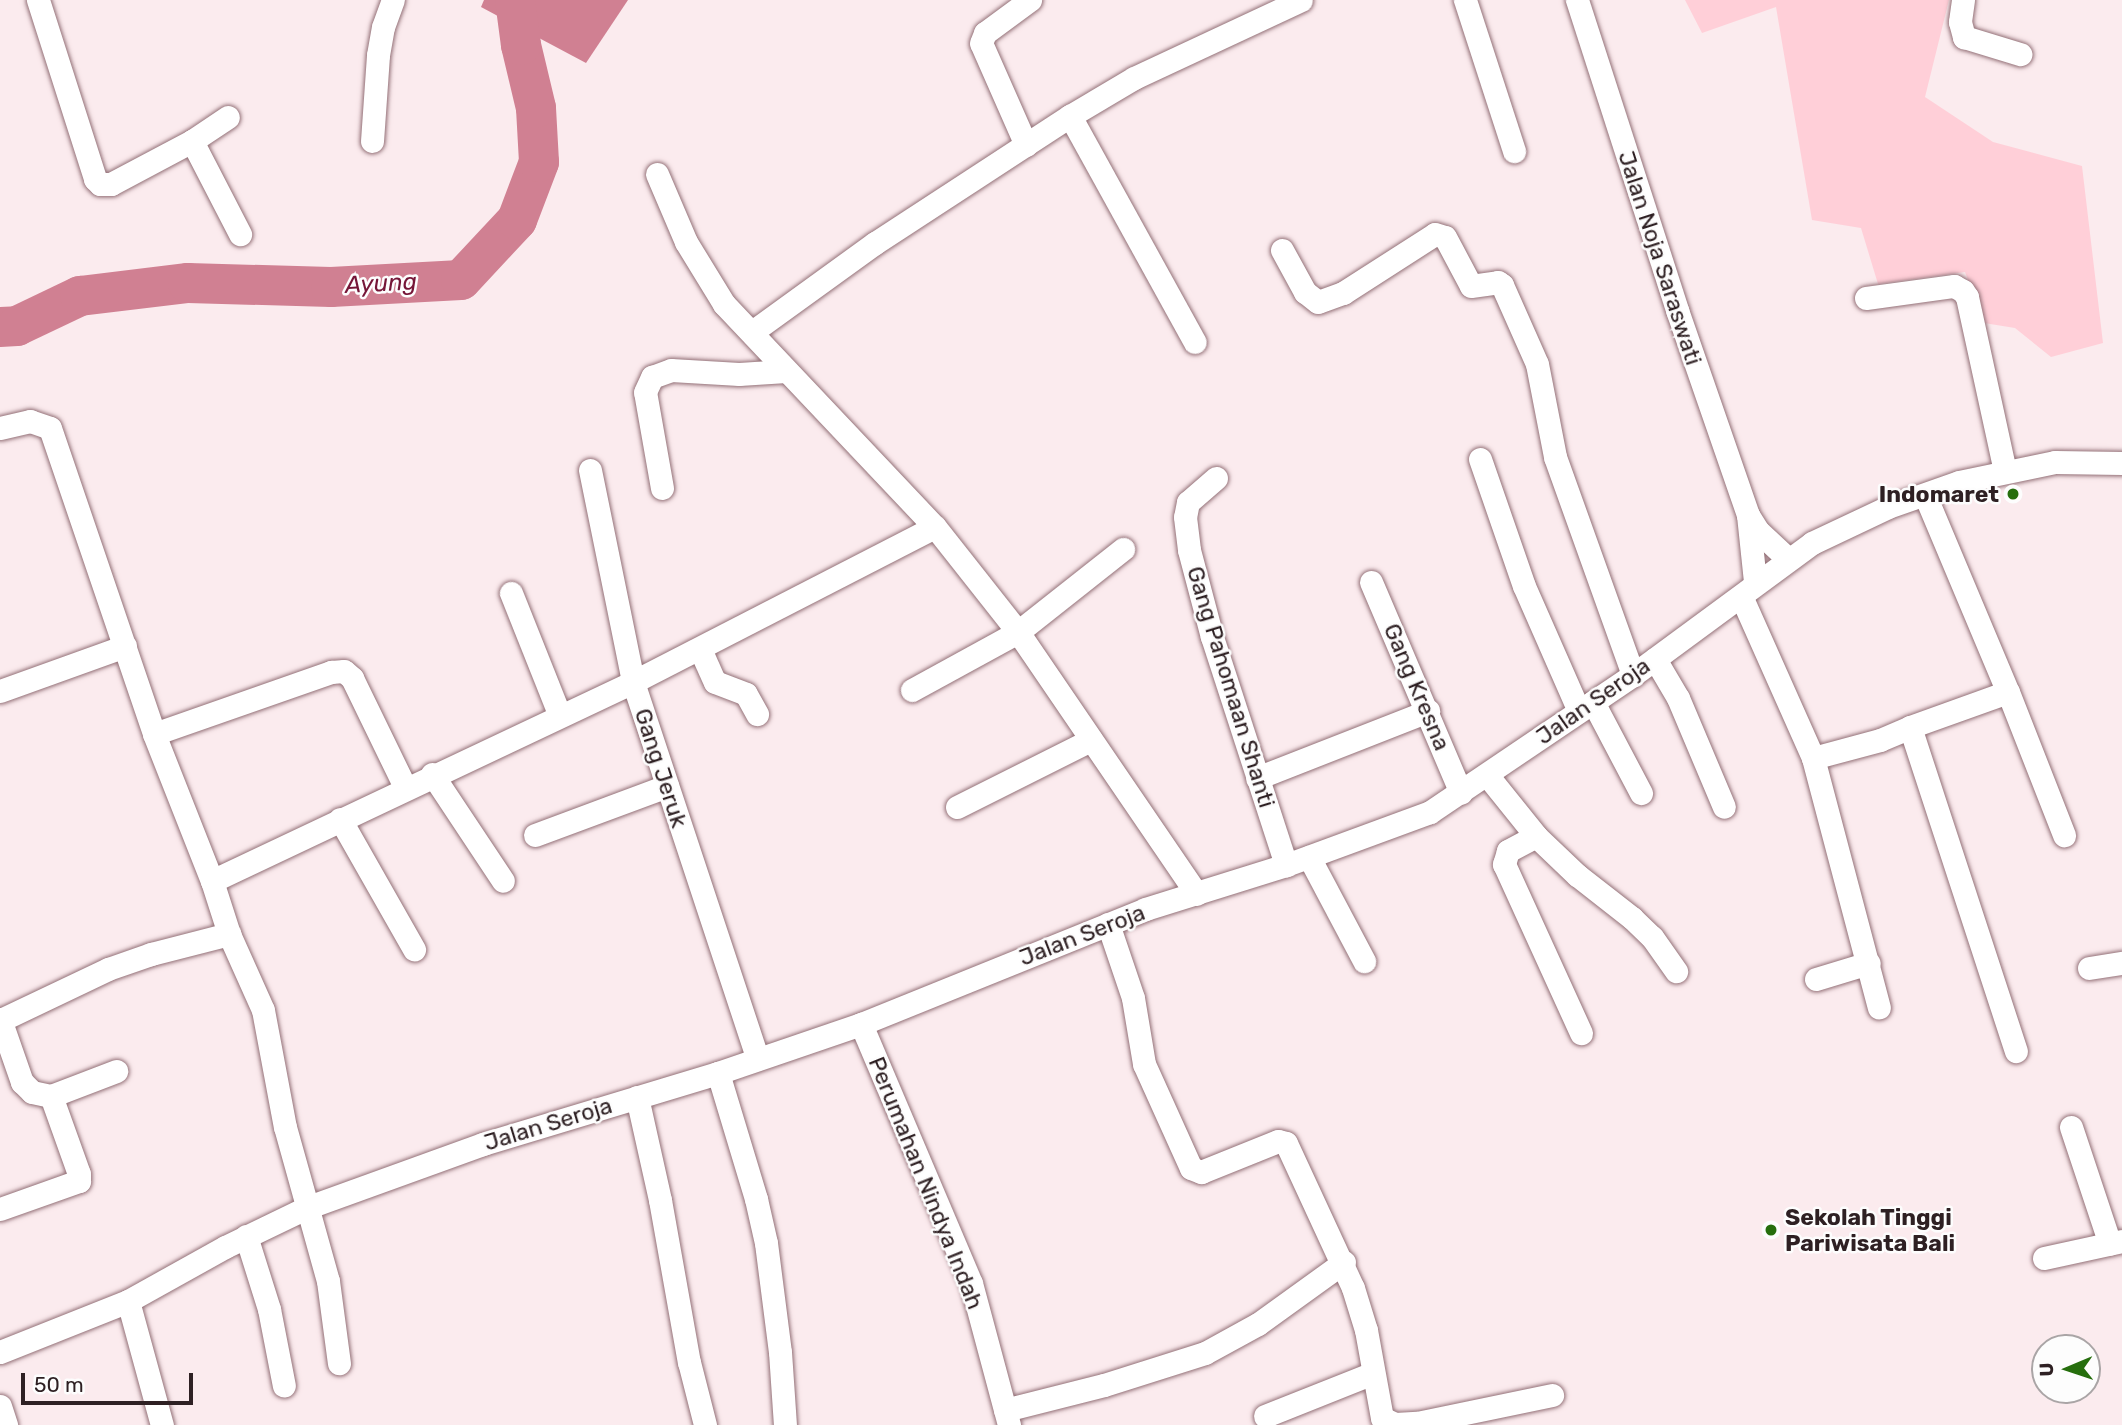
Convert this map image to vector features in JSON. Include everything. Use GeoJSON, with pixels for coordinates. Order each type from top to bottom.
{"type":"FeatureCollection","features":[{"type":"Feature","properties":{"kind":"street"},"geometry":{"type":"LineString","coordinates":[[38,0],[95,179],[100,184],[111,184],[192,141],[228,117]]}},
{"type":"Feature","properties":{"kind":"street"},"geometry":{"type":"LineString","coordinates":[[372,141],[378,55],[383,27],[393,0]]}},
{"type":"Feature","properties":{"kind":"street"},"geometry":{"type":"LineString","coordinates":[[1026,145],[981,43],[985,33],[1030,0]]}},
{"type":"Feature","properties":{"kind":"street"},"geometry":{"type":"LineString","coordinates":[[1465,0],[1514,151]]}},
{"type":"Feature","properties":{"kind":"street","name":"Jalan Noja Saraswati"},"geometry":{"type":"LineString","coordinates":[[1577,0],[1677,310],[1748,515],[1758,531],[1787,558]]}},
{"type":"Feature","properties":{"kind":"street"},"geometry":{"type":"LineString","coordinates":[[1963,0],[1960,22],[1964,37],[2020,54]]}},
{"type":"Feature","properties":{"kind":"street"},"geometry":{"type":"LineString","coordinates":[[752,332],[875,243],[1070,116],[1134,78],[1295,1]]}},
{"type":"Feature","properties":{"kind":"street"},"geometry":{"type":"LineString","coordinates":[[1070,116],[1195,342]]}},
{"type":"Feature","properties":{"kind":"street"},"geometry":{"type":"LineString","coordinates":[[192,141],[240,234]]}},
{"type":"Feature","properties":{"kind":"street"},"geometry":{"type":"LineString","coordinates":[[657,174],[686,242],[724,304],[935,527],[1018,632],[1197,894]]}},
{"type":"Feature","properties":{"kind":"street"},"geometry":{"type":"LineString","coordinates":[[1282,250],[1306,292],[1318,302],[1343,293],[1434,234],[1445,237],[1471,286],[1498,282],[1502,285],[1537,364],[1555,457],[1633,675]]}},
{"type":"Feature","properties":{"kind":"street"},"geometry":{"type":"LineString","coordinates":[[1866,298],[1954,286],[1963,291],[1967,297],[2005,471]]}},
{"type":"Feature","properties":{"kind":"street"},"geometry":{"type":"LineString","coordinates":[[662,488],[645,392],[652,377],[671,370],[739,374],[786,371]]}},
{"type":"Feature","properties":{"kind":"street"},"geometry":{"type":"LineString","coordinates":[[0,428],[30,421],[50,428],[154,734],[212,881],[229,934],[262,1010],[285,1127],[328,1281],[339,1363]]}},
{"type":"Feature","properties":{"kind":"street"},"geometry":{"type":"LineString","coordinates":[[1480,459],[1524,586],[1585,706],[1641,793]]}},
{"type":"Feature","properties":{"kind":"street","name":"Jalan Seroja"},"geometry":{"type":"LineString","coordinates":[[0,1352],[128,1301],[246,1236],[306,1208],[483,1144],[718,1073],[861,1024],[1108,924],[1309,857],[1430,812],[1633,675],[1812,542],[1877,512],[1959,482],[2055,462],[2122,463]]}},
{"type":"Feature","properties":{"kind":"street","name":"Gang Jeruk"},"geometry":{"type":"LineString","coordinates":[[590,470],[633,682],[758,1059]]}},
{"type":"Feature","properties":{"kind":"street","name":"Gang Pahomaan Shanti"},"geometry":{"type":"LineString","coordinates":[[1216,478],[1188,502],[1185,517],[1189,550],[1212,637],[1286,865]]}},
{"type":"Feature","properties":{"kind":"street"},"geometry":{"type":"LineString","coordinates":[[1925,495],[2008,692],[2064,835]]}},
{"type":"Feature","properties":{"kind":"street","name":"Jalan Noja Saraswati"},"geometry":{"type":"LineString","coordinates":[[1748,515],[1748,589],[1812,758],[1879,1007]]}},
{"type":"Feature","properties":{"kind":"street"},"geometry":{"type":"LineString","coordinates":[[212,881],[432,774],[633,682],[935,527]]}},
{"type":"Feature","properties":{"kind":"street"},"geometry":{"type":"LineString","coordinates":[[912,690],[1018,632],[1123,548]]}},
{"type":"Feature","properties":{"kind":"street","name":"Gang Kresna"},"geometry":{"type":"LineString","coordinates":[[1371,582],[1461,793]]}},
{"type":"Feature","properties":{"kind":"street"},"geometry":{"type":"LineString","coordinates":[[511,593],[560,716]]}},
{"type":"Feature","properties":{"kind":"street"},"geometry":{"type":"LineString","coordinates":[[0,691],[125,646]]}},
{"type":"Feature","properties":{"kind":"street"},"geometry":{"type":"LineString","coordinates":[[700,649],[715,682],[746,694],[757,714]]}},
{"type":"Feature","properties":{"kind":"street"},"geometry":{"type":"LineString","coordinates":[[1655,659],[1678,698],[1724,807]]}},
{"type":"Feature","properties":{"kind":"street"},"geometry":{"type":"LineString","coordinates":[[154,734],[331,672],[344,671],[352,678],[405,788]]}},
{"type":"Feature","properties":{"kind":"street"},"geometry":{"type":"LineString","coordinates":[[1812,758],[1880,740],[2008,692]]}},
{"type":"Feature","properties":{"kind":"street"},"geometry":{"type":"LineString","coordinates":[[1257,778],[1428,711]]}},
{"type":"Feature","properties":{"kind":"street"},"geometry":{"type":"LineString","coordinates":[[1910,727],[2016,1051]]}},
{"type":"Feature","properties":{"kind":"street"},"geometry":{"type":"LineString","coordinates":[[957,807],[1091,740]]}},
{"type":"Feature","properties":{"kind":"street"},"geometry":{"type":"LineString","coordinates":[[432,774],[503,881]]}},
{"type":"Feature","properties":{"kind":"street"},"geometry":{"type":"LineString","coordinates":[[1487,775],[1536,836],[1577,876],[1632,918],[1652,937],[1676,971]]}},
{"type":"Feature","properties":{"kind":"street"},"geometry":{"type":"LineString","coordinates":[[535,835],[667,786]]}},
{"type":"Feature","properties":{"kind":"street"},"geometry":{"type":"LineString","coordinates":[[340,819],[414,949]]}},
{"type":"Feature","properties":{"kind":"street"},"geometry":{"type":"LineString","coordinates":[[1536,836],[1508,852],[1504,864],[1581,1033]]}},
{"type":"Feature","properties":{"kind":"street"},"geometry":{"type":"LineString","coordinates":[[1309,857],[1364,961]]}},
{"type":"Feature","properties":{"kind":"street"},"geometry":{"type":"LineString","coordinates":[[1108,924],[1133,999],[1144,1064],[1191,1168],[1201,1171],[1282,1140],[1286,1143],[1343,1262],[1366,1330],[1379,1414],[1384,1420],[1395,1424],[1463,1415],[1552,1395]]}},
{"type":"Feature","properties":{"kind":"street"},"geometry":{"type":"LineString","coordinates":[[117,1071],[51,1096],[32,1092],[22,1082],[0,1020],[108,969],[151,954],[229,934]]}},
{"type":"Feature","properties":{"kind":"street"},"geometry":{"type":"LineString","coordinates":[[1816,979],[1869,963]]}},
{"type":"Feature","properties":{"kind":"street"},"geometry":{"type":"LineString","coordinates":[[2089,968],[2122,964]]}},
{"type":"Feature","properties":{"kind":"street","name":"Perumahan Nindya Indah"},"geometry":{"type":"LineString","coordinates":[[861,1024],[971,1283],[1007,1417]]}},
{"type":"Feature","properties":{"kind":"street"},"geometry":{"type":"LineString","coordinates":[[718,1073],[757,1199],[766,1243],[780,1352],[785,1425]]}},
{"type":"Feature","properties":{"kind":"street"},"geometry":{"type":"LineString","coordinates":[[0,1209],[79,1181],[51,1096]]}},
{"type":"Feature","properties":{"kind":"street"},"geometry":{"type":"LineString","coordinates":[[637,1097],[660,1200],[689,1362],[705,1425]]}},
{"type":"Feature","properties":{"kind":"street"},"geometry":{"type":"LineString","coordinates":[[2044,1258],[2116,1242],[2071,1127]]}},
{"type":"Feature","properties":{"kind":"street"},"geometry":{"type":"LineString","coordinates":[[246,1236],[269,1309],[284,1386]]}},
{"type":"Feature","properties":{"kind":"street"},"geometry":{"type":"LineString","coordinates":[[1007,1417],[1205,1353],[1258,1324],[1343,1262]]}},
{"type":"Feature","properties":{"kind":"street"},"geometry":{"type":"LineString","coordinates":[[128,1301],[145,1352],[162,1425]]}},
{"type":"Feature","properties":{"kind":"street"},"geometry":{"type":"LineString","coordinates":[[1265,1416],[1373,1373]]}},
{"type":"Feature","properties":{"kind":"street"},"geometry":{"type":"LineString","coordinates":[[0,1406],[6,1425]]}},
{"type":"Feature","properties":{"kind":"shaded area"},"geometry":{"type":"Polygon","coordinates":[[[484,0],[628,0],[586,63],[481,7],[484,0]]]}},
{"type":"Feature","properties":{"kind":"shaded area"},"geometry":{"type":"Polygon","coordinates":[[[1685,0],[1949,0],[1925,97],[1993,142],[2082,166],[2103,343],[2051,357],[2015,328],[1984,323],[1965,272],[1878,284],[1861,228],[1812,220],[1776,7],[1702,33],[1685,0]]]}},
{"type":"Feature","properties":{"kind":"waterway","name":"Ayung"},"geometry":{"type":"LineString","coordinates":[[0,327],[17,326],[80,296],[188,283],[331,287],[461,280],[517,220],[539,162],[536,108],[521,45],[515,0]]}},
{"type":"Feature","properties":{"kind":"place","name":"Indomaret"},"geometry":{"type":"Point","coordinates":[2013,494]}},
{"type":"Feature","properties":{"kind":"place","name":"Sekolah Tinggi Pariwisata Bali"},"geometry":{"type":"Point","coordinates":[1771,1230]}}]}
